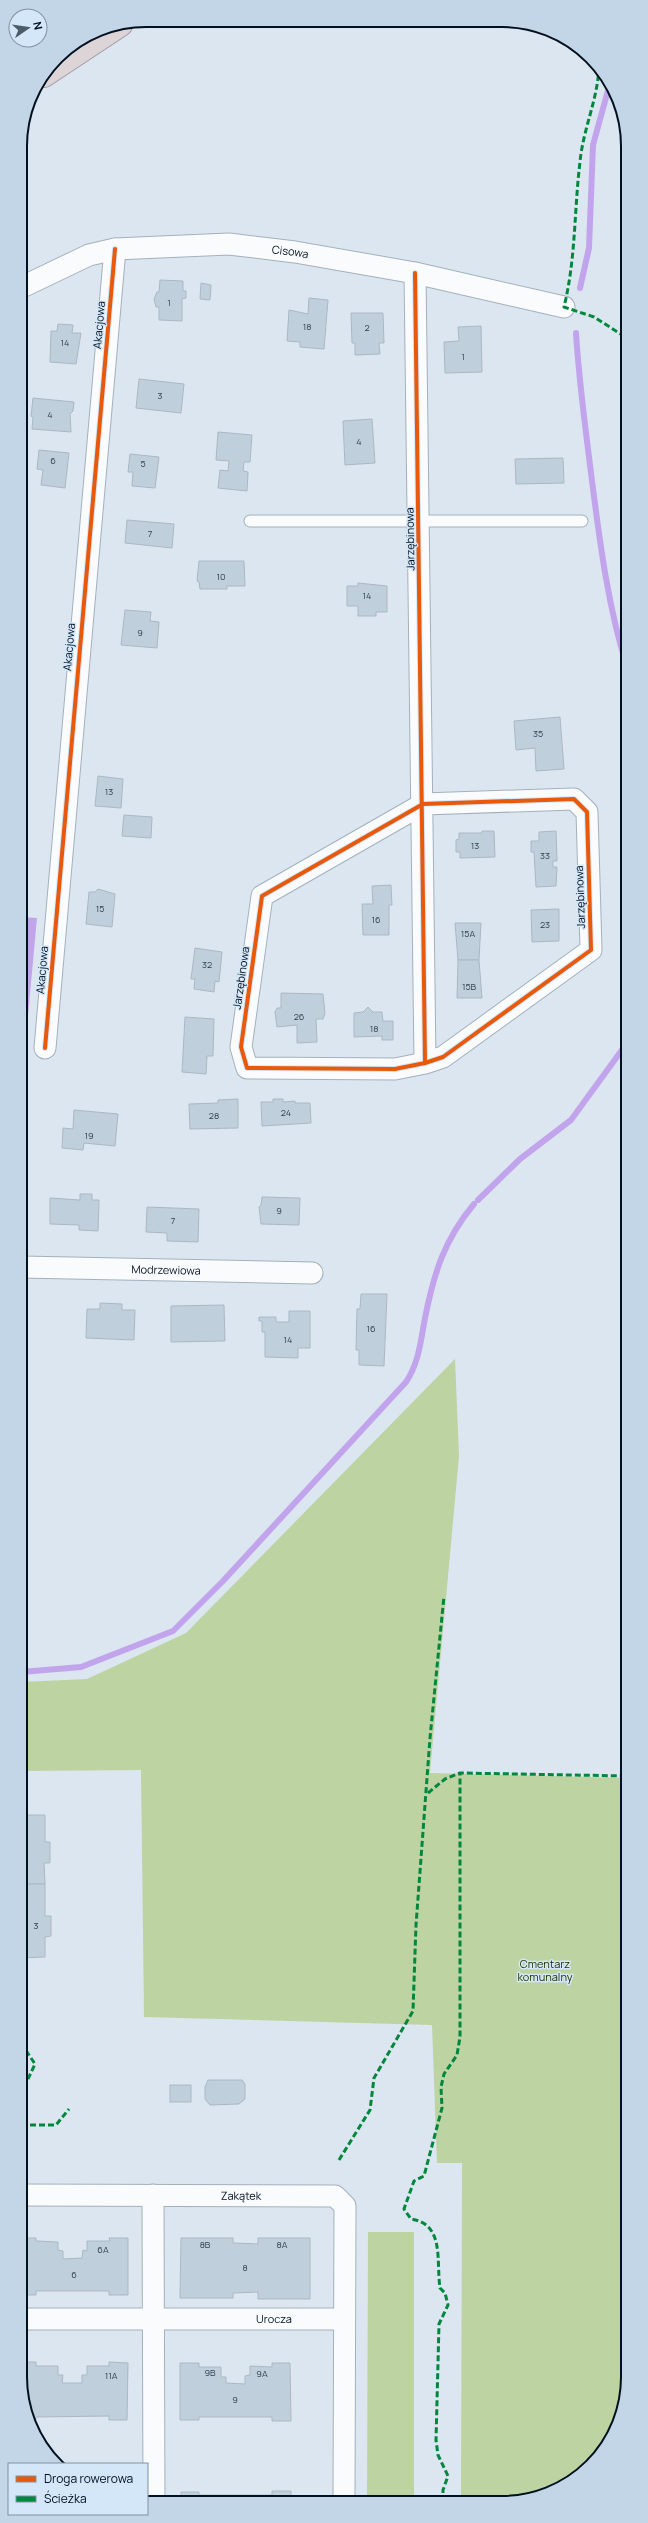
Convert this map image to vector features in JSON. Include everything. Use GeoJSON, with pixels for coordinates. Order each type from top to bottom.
{"type":"FeatureCollection","features":[{"type":"Feature","properties":{"kind":"highway"},"geometry":{"type":"LineString","coordinates":[[57,67],[110,33]]}},
{"type":"Feature","properties":{"kind":"street","name":"Cisowa"},"geometry":{"type":"LineString","coordinates":[[27,285],[89,255],[115,249],[229,244],[295,252],[415,273],[564,307]]}},
{"type":"Feature","properties":{"kind":"street","name":"Akacjowa"},"geometry":{"type":"LineString","coordinates":[[45,1048],[115,249]]}},
{"type":"Feature","properties":{"kind":"street","name":"Jarzębinowa"},"geometry":{"type":"LineString","coordinates":[[415,273],[423,804],[425,1063]]}},
{"type":"Feature","properties":{"kind":"street","name":"Jarzębinowa"},"geometry":{"type":"LineString","coordinates":[[574,799],[587,812],[591,950],[443,1057],[395,1070],[247,1068],[241,1047],[262,896],[423,804],[574,799]]}},
{"type":"Feature","properties":{"kind":"street","name":"Modrzewiowa"},"geometry":{"type":"LineString","coordinates":[[27,1267],[312,1273]]}},
{"type":"Feature","properties":{"kind":"street","name":"Zakątek"},"geometry":{"type":"LineString","coordinates":[[27,2195],[335,2196],[345,2206],[343,2319]]}},
{"type":"Feature","properties":{"kind":"street"},"geometry":{"type":"LineString","coordinates":[[153,2195],[154,2496]]}},
{"type":"Feature","properties":{"kind":"street","name":"Urocza"},"geometry":{"type":"LineString","coordinates":[[27,2319],[154,2321],[343,2319]]}},
{"type":"Feature","properties":{"kind":"street"},"geometry":{"type":"LineString","coordinates":[[343,2319],[344,2496]]}},
{"type":"Feature","properties":{"kind":"lane"},"geometry":{"type":"LineString","coordinates":[[250,521],[582,521]]}},
{"type":"Feature","properties":{"kind":"green space","name":"Cmentarz komunalny"},"geometry":{"type":"Polygon","coordinates":[[[455,1359],[459,1456],[430,1773],[621,1778],[621,2385],[617,2408],[612,2423],[601,2443],[592,2456],[581,2467],[555,2484],[533,2492],[518,2495],[461,2496],[462,2163],[437,2163],[432,2025],[144,2017],[141,1770],[27,1771],[27,1682],[87,1679],[186,1633],[455,1359]]]}},
{"type":"Feature","properties":{"kind":"green space"},"geometry":{"type":"Polygon","coordinates":[[[368,2232],[414,2232],[414,2496],[367,2496],[368,2232]]]}},
{"type":"Feature","properties":{"kind":"shaded area"},"geometry":{"type":"Polygon","coordinates":[[[27,917],[37,918],[27,1026],[27,917]]]}},
{"type":"Feature","properties":{"kind":"building"},"geometry":{"type":"Polygon","coordinates":[[[160,280],[183,281],[183,291],[186,291],[186,298],[182,299],[182,321],[159,320],[159,307],[156,307],[154,299],[157,292],[159,292],[160,280]]]}},
{"type":"Feature","properties":{"kind":"building"},"geometry":{"type":"Polygon","coordinates":[[[201,283],[211,285],[210,300],[200,299],[201,283]]]}},
{"type":"Feature","properties":{"kind":"building"},"geometry":{"type":"Polygon","coordinates":[[[309,298],[328,300],[324,349],[300,347],[300,342],[287,341],[289,310],[308,314],[309,298]]]}},
{"type":"Feature","properties":{"kind":"building"},"geometry":{"type":"Polygon","coordinates":[[[351,313],[383,313],[384,343],[379,343],[380,354],[355,355],[355,343],[352,343],[351,313]]]}},
{"type":"Feature","properties":{"kind":"building"},"geometry":{"type":"Polygon","coordinates":[[[58,324],[73,325],[72,333],[81,333],[76,364],[50,362],[51,331],[57,331],[58,324]]]}},
{"type":"Feature","properties":{"kind":"building"},"geometry":{"type":"Polygon","coordinates":[[[481,326],[482,372],[445,373],[444,342],[459,341],[458,327],[481,326]]]}},
{"type":"Feature","properties":{"kind":"building"},"geometry":{"type":"Polygon","coordinates":[[[139,379],[184,384],[181,413],[136,408],[139,379]]]}},
{"type":"Feature","properties":{"kind":"building"},"geometry":{"type":"Polygon","coordinates":[[[33,398],[74,402],[73,411],[70,414],[71,432],[32,429],[33,418],[31,416],[33,398]]]}},
{"type":"Feature","properties":{"kind":"building"},"geometry":{"type":"Polygon","coordinates":[[[372,419],[375,463],[345,465],[343,421],[372,419]]]}},
{"type":"Feature","properties":{"kind":"building"},"geometry":{"type":"Polygon","coordinates":[[[218,432],[252,435],[250,462],[244,462],[243,471],[248,472],[247,491],[218,488],[220,470],[228,471],[229,461],[216,460],[218,432]]]}},
{"type":"Feature","properties":{"kind":"building"},"geometry":{"type":"Polygon","coordinates":[[[39,450],[69,453],[65,488],[41,485],[43,470],[37,469],[39,450]]]}},
{"type":"Feature","properties":{"kind":"building"},"geometry":{"type":"Polygon","coordinates":[[[130,454],[159,457],[155,488],[132,486],[133,472],[128,472],[130,454]]]}},
{"type":"Feature","properties":{"kind":"building"},"geometry":{"type":"Polygon","coordinates":[[[563,458],[564,483],[516,484],[515,459],[563,458]]]}},
{"type":"Feature","properties":{"kind":"building"},"geometry":{"type":"Polygon","coordinates":[[[127,520],[174,524],[172,548],[125,543],[127,520]]]}},
{"type":"Feature","properties":{"kind":"building"},"geometry":{"type":"Polygon","coordinates":[[[199,561],[244,561],[245,586],[227,586],[227,589],[200,589],[199,582],[197,581],[199,561]]]}},
{"type":"Feature","properties":{"kind":"building"},"geometry":{"type":"Polygon","coordinates":[[[358,583],[387,586],[387,612],[376,612],[376,616],[358,616],[358,606],[347,606],[347,586],[358,586],[358,583]]]}},
{"type":"Feature","properties":{"kind":"building"},"geometry":{"type":"Polygon","coordinates":[[[125,610],[151,612],[150,621],[159,622],[157,648],[121,645],[125,610]]]}},
{"type":"Feature","properties":{"kind":"building"},"geometry":{"type":"Polygon","coordinates":[[[560,717],[564,769],[536,771],[535,748],[516,750],[514,721],[560,717]]]}},
{"type":"Feature","properties":{"kind":"building"},"geometry":{"type":"Polygon","coordinates":[[[98,776],[123,779],[121,808],[95,806],[98,776]]]}},
{"type":"Feature","properties":{"kind":"building"},"geometry":{"type":"Polygon","coordinates":[[[124,815],[152,817],[151,838],[122,836],[124,815]]]}},
{"type":"Feature","properties":{"kind":"building"},"geometry":{"type":"Polygon","coordinates":[[[482,831],[494,831],[495,857],[460,858],[460,852],[456,852],[456,840],[459,839],[459,833],[482,833],[482,831]]]}},
{"type":"Feature","properties":{"kind":"building"},"geometry":{"type":"Polygon","coordinates":[[[556,831],[557,861],[553,861],[553,867],[557,867],[556,886],[536,887],[534,852],[531,852],[531,841],[539,841],[539,832],[556,831]]]}},
{"type":"Feature","properties":{"kind":"building"},"geometry":{"type":"Polygon","coordinates":[[[391,885],[392,905],[389,905],[389,935],[363,935],[362,904],[373,904],[372,886],[391,885]]]}},
{"type":"Feature","properties":{"kind":"building"},"geometry":{"type":"Polygon","coordinates":[[[98,889],[115,894],[112,927],[86,924],[89,892],[95,892],[98,889]]]}},
{"type":"Feature","properties":{"kind":"building"},"geometry":{"type":"Polygon","coordinates":[[[559,909],[559,941],[532,942],[531,910],[559,909]]]}},
{"type":"Feature","properties":{"kind":"building"},"geometry":{"type":"Polygon","coordinates":[[[455,923],[481,923],[479,960],[458,960],[455,923]]]}},
{"type":"Feature","properties":{"kind":"building"},"geometry":{"type":"Polygon","coordinates":[[[195,948],[222,952],[219,982],[215,981],[214,992],[194,989],[195,979],[191,979],[195,948]]]}},
{"type":"Feature","properties":{"kind":"building"},"geometry":{"type":"Polygon","coordinates":[[[458,960],[479,960],[482,998],[457,998],[458,960]]]}},
{"type":"Feature","properties":{"kind":"building"},"geometry":{"type":"Polygon","coordinates":[[[281,993],[323,994],[325,1014],[323,1019],[316,1019],[317,1042],[297,1043],[297,1025],[277,1027],[275,1012],[277,1008],[281,1008],[281,993]]]}},
{"type":"Feature","properties":{"kind":"building"},"geometry":{"type":"Polygon","coordinates":[[[368,1007],[373,1012],[382,1012],[383,1021],[393,1021],[393,1040],[382,1040],[382,1036],[354,1037],[354,1013],[363,1012],[368,1007]]]}},
{"type":"Feature","properties":{"kind":"building"},"geometry":{"type":"Polygon","coordinates":[[[185,1017],[214,1019],[213,1056],[207,1056],[206,1074],[182,1072],[185,1017]]]}},
{"type":"Feature","properties":{"kind":"building"},"geometry":{"type":"Polygon","coordinates":[[[238,1099],[238,1128],[190,1129],[189,1104],[218,1103],[218,1100],[238,1099]]]}},
{"type":"Feature","properties":{"kind":"building"},"geometry":{"type":"Polygon","coordinates":[[[273,1099],[283,1099],[283,1102],[295,1101],[295,1103],[310,1103],[311,1123],[262,1126],[261,1102],[273,1102],[273,1099]]]}},
{"type":"Feature","properties":{"kind":"building"},"geometry":{"type":"Polygon","coordinates":[[[74,1110],[118,1114],[115,1146],[84,1143],[83,1150],[62,1148],[63,1128],[73,1129],[74,1110]]]}},
{"type":"Feature","properties":{"kind":"building"},"geometry":{"type":"Polygon","coordinates":[[[80,1194],[92,1194],[92,1200],[99,1200],[98,1231],[79,1230],[79,1225],[50,1224],[50,1198],[80,1200],[80,1194]]]}},
{"type":"Feature","properties":{"kind":"building"},"geometry":{"type":"Polygon","coordinates":[[[262,1197],[300,1198],[299,1225],[261,1224],[259,1207],[261,1205],[262,1197]]]}},
{"type":"Feature","properties":{"kind":"building"},"geometry":{"type":"Polygon","coordinates":[[[147,1207],[199,1209],[198,1242],[167,1241],[167,1233],[146,1232],[147,1207]]]}},
{"type":"Feature","properties":{"kind":"building"},"geometry":{"type":"Polygon","coordinates":[[[361,1294],[387,1294],[384,1366],[359,1365],[359,1350],[356,1350],[357,1309],[360,1309],[361,1294]]]}},
{"type":"Feature","properties":{"kind":"building"},"geometry":{"type":"Polygon","coordinates":[[[100,1303],[122,1304],[122,1310],[135,1310],[134,1340],[86,1338],[87,1309],[100,1309],[100,1303]]]}},
{"type":"Feature","properties":{"kind":"building"},"geometry":{"type":"Polygon","coordinates":[[[224,1305],[225,1341],[171,1342],[171,1306],[224,1305]]]}},
{"type":"Feature","properties":{"kind":"building"},"geometry":{"type":"Polygon","coordinates":[[[289,1311],[310,1311],[310,1348],[298,1348],[298,1358],[265,1357],[265,1332],[262,1332],[262,1321],[259,1321],[259,1317],[276,1317],[276,1322],[289,1322],[289,1311]]]}},
{"type":"Feature","properties":{"kind":"building"},"geometry":{"type":"Polygon","coordinates":[[[27,1815],[45,1815],[45,1842],[50,1842],[50,1863],[44,1863],[45,1884],[27,1884],[27,1815]]]}},
{"type":"Feature","properties":{"kind":"building"},"geometry":{"type":"Polygon","coordinates":[[[27,1884],[45,1884],[45,1916],[51,1916],[51,1936],[45,1937],[45,1957],[27,1958],[27,1884]]]}},
{"type":"Feature","properties":{"kind":"building"},"geometry":{"type":"Polygon","coordinates":[[[208,2080],[242,2080],[245,2084],[245,2099],[239,2104],[210,2105],[205,2099],[205,2087],[208,2080]]]}},
{"type":"Feature","properties":{"kind":"building"},"geometry":{"type":"Polygon","coordinates":[[[170,2085],[191,2085],[191,2102],[170,2102],[170,2085]]]}},
{"type":"Feature","properties":{"kind":"building"},"geometry":{"type":"Polygon","coordinates":[[[27,2238],[36,2238],[36,2241],[58,2242],[58,2250],[63,2251],[63,2259],[82,2258],[83,2250],[87,2251],[87,2241],[110,2241],[109,2238],[128,2238],[128,2295],[109,2295],[109,2291],[36,2291],[36,2295],[27,2295],[27,2238]]]}},
{"type":"Feature","properties":{"kind":"building"},"geometry":{"type":"Polygon","coordinates":[[[181,2238],[233,2238],[233,2243],[258,2244],[258,2238],[310,2238],[310,2299],[258,2299],[258,2292],[233,2293],[233,2298],[180,2298],[181,2238]]]}},
{"type":"Feature","properties":{"kind":"building"},"geometry":{"type":"Polygon","coordinates":[[[27,2362],[36,2362],[36,2366],[58,2366],[58,2375],[63,2375],[62,2383],[82,2383],[82,2375],[87,2375],[87,2366],[109,2366],[109,2362],[128,2363],[127,2420],[109,2420],[109,2416],[36,2417],[36,2420],[31,2408],[28,2393],[27,2362]]]}},
{"type":"Feature","properties":{"kind":"building"},"geometry":{"type":"Polygon","coordinates":[[[180,2363],[199,2363],[199,2367],[221,2367],[221,2377],[226,2377],[226,2383],[245,2384],[245,2376],[250,2375],[250,2366],[272,2367],[272,2363],[290,2363],[291,2421],[272,2421],[272,2417],[199,2417],[199,2420],[180,2420],[180,2363]]]}},
{"type":"Feature","properties":{"kind":"building"},"geometry":{"type":"Polygon","coordinates":[[[272,2491],[291,2491],[291,2496],[181,2496],[181,2492],[199,2492],[199,2495],[272,2495],[272,2491]]]}},
{"type":"Feature","properties":{"kind":"waterway"},"geometry":{"type":"LineString","coordinates":[[580,288],[589,248],[593,145],[608,91]]}},
{"type":"Feature","properties":{"kind":"waterway"},"geometry":{"type":"LineString","coordinates":[[576,333],[583,407],[595,504],[610,598],[621,647]]}},
{"type":"Feature","properties":{"kind":"waterway"},"geometry":{"type":"LineString","coordinates":[[478,1200],[520,1159],[571,1120],[621,1051]]}},
{"type":"Feature","properties":{"kind":"waterway"},"geometry":{"type":"LineString","coordinates":[[27,1672],[81,1667],[173,1631],[223,1581],[406,1382],[417,1359],[428,1302],[442,1258],[455,1231],[474,1204]]}},
{"type":"Feature","properties":{"kind":"marked path"},"geometry":{"type":"LineString","coordinates":[[598,76],[582,150],[578,180],[571,271],[564,307],[594,317],[621,334]]}},
{"type":"Feature","properties":{"kind":"marked path"},"geometry":{"type":"LineString","coordinates":[[339,2160],[370,2110],[374,2078],[413,2011],[416,1925],[430,1738],[444,1596]]}},
{"type":"Feature","properties":{"kind":"marked path"},"geometry":{"type":"LineString","coordinates":[[428,1793],[445,1779],[460,1773],[621,1776]]}},
{"type":"Feature","properties":{"kind":"marked path"},"geometry":{"type":"LineString","coordinates":[[443,2496],[443,2490],[448,2476],[438,2455],[436,2440],[439,2324],[448,2305],[445,2293],[440,2288],[437,2245],[434,2236],[429,2228],[422,2222],[411,2219],[404,2209],[414,2181],[424,2176],[442,2108],[441,2087],[444,2074],[457,2055],[460,2037],[460,1773]]}},
{"type":"Feature","properties":{"kind":"marked path"},"geometry":{"type":"LineString","coordinates":[[27,2052],[35,2064],[27,2081]]}},
{"type":"Feature","properties":{"kind":"marked path"},"geometry":{"type":"LineString","coordinates":[[27,2125],[56,2125],[69,2109]]}},
{"type":"Feature","properties":{"kind":"cycle path"},"geometry":{"type":"LineString","coordinates":[[45,1048],[115,249]]}},
{"type":"Feature","properties":{"kind":"cycle path"},"geometry":{"type":"LineString","coordinates":[[415,273],[425,1063],[395,1069],[247,1068],[241,1047],[262,896],[423,804],[574,799],[587,812],[591,950],[443,1057],[425,1063]]}}]}
